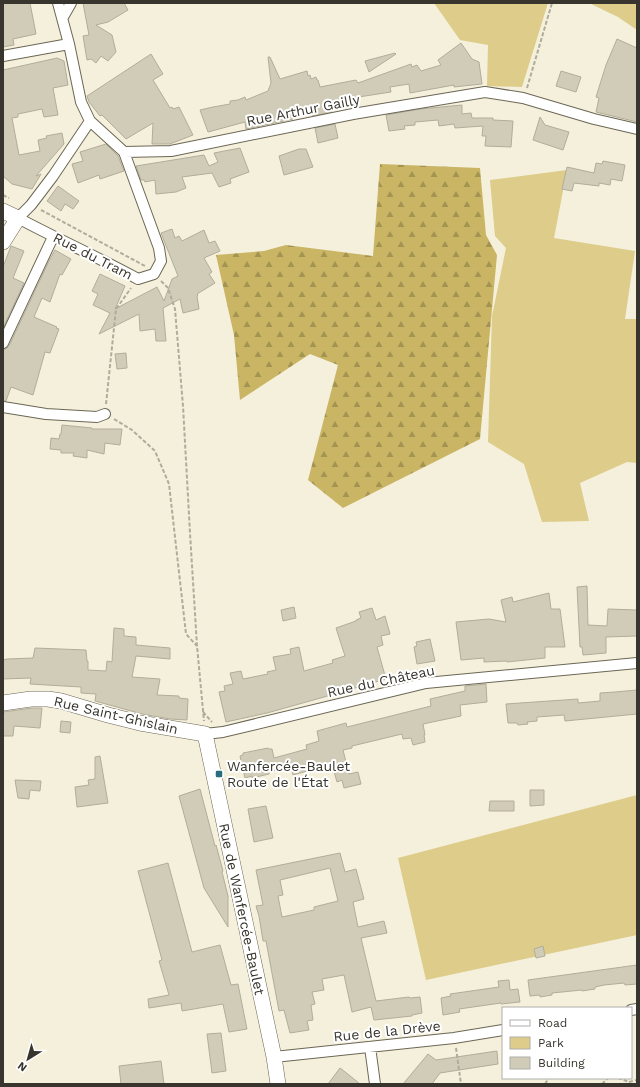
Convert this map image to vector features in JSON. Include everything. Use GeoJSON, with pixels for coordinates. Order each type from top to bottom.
{"type":"FeatureCollection","features":[{"type":"Feature","properties":{"kind":"main road","name":"Rue du Tram"},"geometry":{"type":"LineString","coordinates":[[3,211],[18,218]]}},
{"type":"Feature","properties":{"kind":"main road"},"geometry":{"type":"LineString","coordinates":[[3,242],[18,218]]}},
{"type":"Feature","properties":{"kind":"main road","name":"Rue Saint-Ghislain"},"geometry":{"type":"LineString","coordinates":[[3,703],[31,699],[61,700],[108,715],[140,723],[205,734]]}},
{"type":"Feature","properties":{"kind":"main road","name":"Rue de Wanfercée-Baulet"},"geometry":{"type":"LineString","coordinates":[[205,734],[274,1057],[278,1084]]}},
{"type":"Feature","properties":{"kind":"street"},"geometry":{"type":"LineString","coordinates":[[58,3],[70,44],[80,102],[90,121],[124,152]]}},
{"type":"Feature","properties":{"kind":"street"},"geometry":{"type":"LineString","coordinates":[[63,17],[71,3]]}},
{"type":"Feature","properties":{"kind":"street"},"geometry":{"type":"LineString","coordinates":[[3,56],[70,44]]}},
{"type":"Feature","properties":{"kind":"street","name":"Rue Arthur Gailly"},"geometry":{"type":"LineString","coordinates":[[124,152],[171,151],[353,114],[485,92],[523,98],[594,119],[637,129]]}},
{"type":"Feature","properties":{"kind":"street"},"geometry":{"type":"LineString","coordinates":[[18,218],[32,205],[90,121]]}},
{"type":"Feature","properties":{"kind":"street","name":"Rue du Tram"},"geometry":{"type":"LineString","coordinates":[[18,218],[138,279],[154,274],[161,261],[159,248],[124,152]]}},
{"type":"Feature","properties":{"kind":"street"},"geometry":{"type":"LineString","coordinates":[[3,343],[53,237]]}},
{"type":"Feature","properties":{"kind":"street"},"geometry":{"type":"LineString","coordinates":[[3,407],[46,414],[97,417],[105,414]]}},
{"type":"Feature","properties":{"kind":"street","name":"Rue du Château"},"geometry":{"type":"LineString","coordinates":[[205,734],[223,732],[426,683],[637,663]]}},
{"type":"Feature","properties":{"kind":"street","name":"Rue de la Drève"},"geometry":{"type":"LineString","coordinates":[[274,1057],[454,1038],[502,1030]]}},
{"type":"Feature","properties":{"kind":"street"},"geometry":{"type":"LineString","coordinates":[[370,1047],[375,1084]]}},
{"type":"Feature","properties":{"kind":"path"},"geometry":{"type":"LineString","coordinates":[[523,98],[552,3]]}},
{"type":"Feature","properties":{"kind":"path"},"geometry":{"type":"LineString","coordinates":[[3,195],[18,202],[32,205],[143,265],[168,288],[175,309],[184,406],[197,646],[205,734]]}},
{"type":"Feature","properties":{"kind":"path"},"geometry":{"type":"LineString","coordinates":[[138,279],[116,309],[105,414],[132,430],[155,451],[169,484],[186,634],[197,646]]}},
{"type":"Feature","properties":{"kind":"path"},"geometry":{"type":"LineString","coordinates":[[454,1038],[461,1084]]}},
{"type":"Feature","properties":{"kind":"path"},"geometry":{"type":"LineString","coordinates":[[620,1079],[630,1083],[637,1080]]}},
{"type":"Feature","properties":{"kind":"green space"},"geometry":{"type":"Polygon","coordinates":[[[434,3],[548,3],[522,87],[487,86],[488,45],[460,40],[434,3]]]}},
{"type":"Feature","properties":{"kind":"green space"},"geometry":{"type":"Polygon","coordinates":[[[589,3],[637,3],[637,30],[618,17],[589,3]]]}},
{"type":"Feature","properties":{"kind":"green space"},"geometry":{"type":"Polygon","coordinates":[[[380,164],[480,168],[486,235],[497,255],[480,439],[343,508],[308,480],[338,365],[310,354],[240,400],[234,335],[216,255],[264,251],[286,245],[373,256],[380,164]]]}},
{"type":"Feature","properties":{"kind":"green space"},"geometry":{"type":"Polygon","coordinates":[[[567,170],[554,238],[635,251],[625,319],[637,319],[637,463],[627,462],[580,483],[589,521],[542,522],[524,464],[488,442],[492,316],[506,248],[495,236],[490,180],[567,170]]]}},
{"type":"Feature","properties":{"kind":"green space"},"geometry":{"type":"Polygon","coordinates":[[[637,795],[637,935],[426,980],[398,858],[637,795]]]}},
{"type":"Feature","properties":{"kind":"building"},"geometry":{"type":"Polygon","coordinates":[[[3,3],[30,3],[36,34],[13,39],[14,45],[3,47],[3,3]]]}},
{"type":"Feature","properties":{"kind":"building"},"geometry":{"type":"Polygon","coordinates":[[[83,3],[124,3],[128,10],[108,22],[96,25],[112,35],[116,52],[108,61],[101,56],[96,63],[91,59],[87,60],[83,36],[89,35],[83,3]]]}},
{"type":"Feature","properties":{"kind":"building"},"geometry":{"type":"Polygon","coordinates":[[[617,39],[637,48],[637,122],[596,112],[599,98],[596,97],[606,65],[617,39]]]}},
{"type":"Feature","properties":{"kind":"building"},"geometry":{"type":"Polygon","coordinates":[[[461,43],[472,59],[479,62],[482,84],[454,87],[454,85],[410,93],[409,84],[390,87],[391,92],[352,98],[353,105],[331,110],[332,112],[313,116],[311,108],[291,113],[293,119],[246,129],[245,122],[208,132],[200,110],[230,104],[230,101],[245,97],[246,100],[268,91],[271,83],[268,57],[270,57],[280,79],[307,71],[308,76],[310,75],[311,79],[316,77],[320,87],[356,80],[358,83],[411,64],[412,67],[417,65],[421,71],[441,65],[438,60],[461,43]]]}},
{"type":"Feature","properties":{"kind":"building"},"geometry":{"type":"Polygon","coordinates":[[[151,54],[163,74],[153,80],[170,108],[172,107],[173,109],[179,107],[193,135],[170,144],[152,144],[153,123],[126,139],[102,115],[100,116],[89,102],[87,96],[151,54]]]}},
{"type":"Feature","properties":{"kind":"building"},"geometry":{"type":"Polygon","coordinates":[[[396,54],[369,72],[365,61],[396,54]]]}},
{"type":"Feature","properties":{"kind":"building"},"geometry":{"type":"Polygon","coordinates":[[[57,58],[64,61],[68,85],[53,88],[58,115],[44,117],[42,109],[18,114],[18,117],[12,118],[19,155],[40,151],[38,140],[47,138],[46,136],[62,133],[64,144],[36,176],[41,174],[32,189],[12,184],[3,176],[3,70],[57,58]]]}},
{"type":"Feature","properties":{"kind":"building"},"geometry":{"type":"Polygon","coordinates":[[[561,71],[581,77],[576,92],[556,86],[561,71]]]}},
{"type":"Feature","properties":{"kind":"building"},"geometry":{"type":"Polygon","coordinates":[[[462,105],[462,114],[471,113],[472,118],[493,118],[493,120],[513,121],[511,147],[485,146],[486,136],[482,136],[483,126],[455,128],[454,124],[439,126],[438,120],[415,122],[415,125],[404,126],[405,129],[389,131],[386,115],[420,109],[462,105]]]}},
{"type":"Feature","properties":{"kind":"building"},"geometry":{"type":"Polygon","coordinates":[[[540,117],[545,125],[569,132],[563,150],[533,140],[540,117]]]}},
{"type":"Feature","properties":{"kind":"building"},"geometry":{"type":"Polygon","coordinates":[[[335,124],[338,138],[318,143],[315,128],[335,124]]]}},
{"type":"Feature","properties":{"kind":"building"},"geometry":{"type":"Polygon","coordinates":[[[106,144],[118,156],[124,171],[100,179],[99,175],[78,183],[72,164],[83,161],[80,152],[106,144]]]}},
{"type":"Feature","properties":{"kind":"building"},"geometry":{"type":"Polygon","coordinates":[[[240,148],[249,172],[230,179],[231,183],[219,187],[212,173],[182,177],[186,188],[176,192],[156,194],[155,180],[145,182],[144,180],[141,180],[136,166],[204,155],[209,166],[218,162],[214,153],[240,148]]]}},
{"type":"Feature","properties":{"kind":"building"},"geometry":{"type":"Polygon","coordinates":[[[299,149],[306,149],[313,167],[284,175],[279,156],[299,149]]]}},
{"type":"Feature","properties":{"kind":"building"},"geometry":{"type":"Polygon","coordinates":[[[603,161],[625,165],[622,181],[611,179],[610,185],[599,183],[599,186],[574,183],[572,191],[562,189],[567,167],[594,173],[596,163],[602,164],[603,161]]]}},
{"type":"Feature","properties":{"kind":"building"},"geometry":{"type":"Polygon","coordinates":[[[58,186],[79,201],[73,209],[65,204],[61,211],[47,201],[58,186]]]}},
{"type":"Feature","properties":{"kind":"building"},"geometry":{"type":"Polygon","coordinates":[[[172,229],[175,238],[179,236],[182,241],[204,230],[209,243],[215,241],[220,251],[204,258],[212,272],[209,274],[215,283],[197,294],[199,309],[183,313],[180,299],[163,308],[166,341],[156,341],[155,329],[140,331],[139,314],[99,334],[110,313],[93,305],[98,294],[92,291],[100,274],[125,286],[115,309],[157,287],[164,301],[172,279],[178,276],[161,233],[172,229]]]}},
{"type":"Feature","properties":{"kind":"building"},"geometry":{"type":"Polygon","coordinates":[[[11,246],[24,251],[13,278],[24,283],[3,328],[3,267],[11,246]]]}},
{"type":"Feature","properties":{"kind":"building"},"geometry":{"type":"Polygon","coordinates":[[[55,250],[71,259],[62,275],[60,274],[50,302],[42,298],[34,317],[59,329],[50,353],[45,352],[33,395],[11,387],[6,401],[3,401],[3,349],[6,349],[9,346],[55,250]]]}},
{"type":"Feature","properties":{"kind":"building"},"geometry":{"type":"Polygon","coordinates":[[[126,353],[127,368],[117,369],[115,354],[126,353]]]}},
{"type":"Feature","properties":{"kind":"building"},"geometry":{"type":"Polygon","coordinates":[[[62,425],[92,429],[122,429],[120,445],[105,443],[104,454],[87,450],[87,458],[73,456],[74,453],[61,453],[61,450],[50,449],[51,438],[59,439],[62,425]]]}},
{"type":"Feature","properties":{"kind":"building"},"geometry":{"type":"Polygon","coordinates":[[[587,586],[588,625],[607,626],[608,609],[637,610],[637,636],[606,637],[606,653],[583,655],[582,647],[580,647],[577,587],[587,586]]]}},
{"type":"Feature","properties":{"kind":"building"},"geometry":{"type":"Polygon","coordinates":[[[549,593],[551,609],[560,609],[565,647],[545,647],[545,658],[507,662],[484,662],[484,658],[461,660],[456,622],[489,619],[506,622],[501,600],[512,597],[513,602],[549,593]]]}},
{"type":"Feature","properties":{"kind":"building"},"geometry":{"type":"Polygon","coordinates":[[[294,607],[296,618],[283,621],[281,610],[294,607]]]}},
{"type":"Feature","properties":{"kind":"building"},"geometry":{"type":"Polygon","coordinates":[[[372,608],[376,620],[385,616],[390,634],[381,636],[383,645],[377,647],[386,679],[267,713],[226,722],[219,692],[225,691],[224,686],[233,684],[230,673],[241,671],[243,679],[268,674],[267,672],[276,670],[273,657],[291,654],[290,649],[299,647],[304,671],[333,663],[332,660],[345,656],[336,628],[356,621],[361,618],[359,612],[372,608]]]}},
{"type":"Feature","properties":{"kind":"building"},"geometry":{"type":"Polygon","coordinates":[[[114,628],[124,629],[124,636],[136,637],[136,645],[170,648],[170,659],[136,656],[132,677],[160,679],[157,695],[179,696],[179,698],[188,699],[187,720],[170,719],[142,714],[95,701],[96,694],[81,693],[81,687],[30,684],[31,678],[3,679],[3,660],[33,658],[35,648],[86,650],[88,670],[106,671],[107,661],[112,662],[114,628]]]}},
{"type":"Feature","properties":{"kind":"building"},"geometry":{"type":"Polygon","coordinates":[[[430,639],[435,661],[417,664],[414,647],[417,646],[416,642],[430,639]]]}},
{"type":"Feature","properties":{"kind":"building"},"geometry":{"type":"Polygon","coordinates":[[[486,684],[487,702],[460,705],[461,716],[423,724],[425,742],[413,745],[411,738],[403,739],[402,734],[352,746],[352,748],[343,750],[349,774],[358,772],[361,784],[344,788],[342,780],[337,782],[332,764],[293,775],[291,767],[269,772],[269,774],[245,778],[240,756],[243,755],[243,753],[268,748],[272,749],[274,758],[307,749],[306,745],[319,741],[317,731],[346,723],[347,727],[431,706],[430,699],[465,691],[465,686],[486,684]]]}},
{"type":"Feature","properties":{"kind":"building"},"geometry":{"type":"Polygon","coordinates":[[[637,690],[637,714],[565,721],[564,715],[537,717],[537,721],[527,722],[528,724],[518,725],[517,723],[508,723],[506,704],[578,699],[578,703],[600,701],[600,693],[637,690]]]}},
{"type":"Feature","properties":{"kind":"building"},"geometry":{"type":"Polygon","coordinates":[[[42,708],[40,728],[14,726],[13,736],[3,736],[3,712],[42,708]]]}},
{"type":"Feature","properties":{"kind":"building"},"geometry":{"type":"Polygon","coordinates":[[[61,721],[71,722],[70,733],[60,732],[61,721]]]}},
{"type":"Feature","properties":{"kind":"building"},"geometry":{"type":"Polygon","coordinates":[[[100,756],[108,803],[77,807],[75,787],[89,785],[88,780],[95,779],[95,757],[100,756]]]}},
{"type":"Feature","properties":{"kind":"building"},"geometry":{"type":"Polygon","coordinates":[[[15,780],[41,781],[40,791],[30,790],[29,799],[18,798],[15,780]]]}},
{"type":"Feature","properties":{"kind":"building"},"geometry":{"type":"Polygon","coordinates":[[[200,789],[223,871],[228,896],[228,927],[204,888],[179,796],[200,789]]]}},
{"type":"Feature","properties":{"kind":"building"},"geometry":{"type":"Polygon","coordinates":[[[530,790],[544,790],[544,805],[530,806],[530,790]]]}},
{"type":"Feature","properties":{"kind":"building"},"geometry":{"type":"Polygon","coordinates":[[[490,801],[514,801],[514,811],[489,811],[490,801]]]}},
{"type":"Feature","properties":{"kind":"building"},"geometry":{"type":"Polygon","coordinates":[[[266,806],[273,838],[254,842],[248,809],[266,806]]]}},
{"type":"Feature","properties":{"kind":"building"},"geometry":{"type":"Polygon","coordinates":[[[340,853],[345,872],[356,869],[364,899],[353,902],[358,927],[384,921],[387,933],[361,938],[376,1001],[420,997],[422,1013],[412,1016],[374,1020],[371,1007],[352,1012],[344,975],[322,979],[324,990],[312,992],[315,1004],[311,1005],[313,1020],[307,1021],[309,1030],[290,1033],[284,1010],[279,1011],[266,941],[263,941],[256,906],[263,905],[256,870],[340,853]],[[330,868],[280,880],[283,895],[278,896],[282,917],[314,910],[314,907],[338,901],[330,868]]]}},
{"type":"Feature","properties":{"kind":"building"},"geometry":{"type":"Polygon","coordinates":[[[168,863],[192,952],[220,945],[231,985],[238,984],[247,1029],[229,1032],[223,1004],[182,1011],[181,1003],[149,1008],[148,999],[169,995],[159,961],[162,960],[138,871],[168,863]]]}},
{"type":"Feature","properties":{"kind":"building"},"geometry":{"type":"Polygon","coordinates":[[[543,946],[545,956],[536,958],[534,949],[543,946]]]}},
{"type":"Feature","properties":{"kind":"building"},"geometry":{"type":"Polygon","coordinates":[[[637,965],[637,984],[625,985],[624,983],[604,985],[595,987],[595,989],[582,991],[552,993],[552,995],[540,997],[540,995],[530,996],[528,980],[637,965]]]}},
{"type":"Feature","properties":{"kind":"building"},"geometry":{"type":"Polygon","coordinates":[[[509,980],[510,990],[518,989],[520,1002],[459,1009],[460,1012],[443,1015],[441,998],[451,996],[450,994],[499,987],[498,981],[509,980]]]}},
{"type":"Feature","properties":{"kind":"building"},"geometry":{"type":"Polygon","coordinates":[[[221,1033],[226,1071],[212,1073],[207,1034],[221,1033]]]}},
{"type":"Feature","properties":{"kind":"building"},"geometry":{"type":"Polygon","coordinates":[[[497,1051],[498,1064],[440,1073],[432,1084],[403,1084],[428,1054],[436,1060],[497,1051]]]}},
{"type":"Feature","properties":{"kind":"building"},"geometry":{"type":"Polygon","coordinates":[[[161,1061],[164,1084],[121,1084],[119,1066],[161,1061]]]}},
{"type":"Feature","properties":{"kind":"building"},"geometry":{"type":"Polygon","coordinates":[[[340,1068],[349,1075],[360,1084],[328,1084],[340,1068]]]}},
{"type":"Feature","properties":{"kind":"place","name":"Wanfercée-Baulet Route de l'État"},"geometry":{"type":"Point","coordinates":[219,774]}}]}
